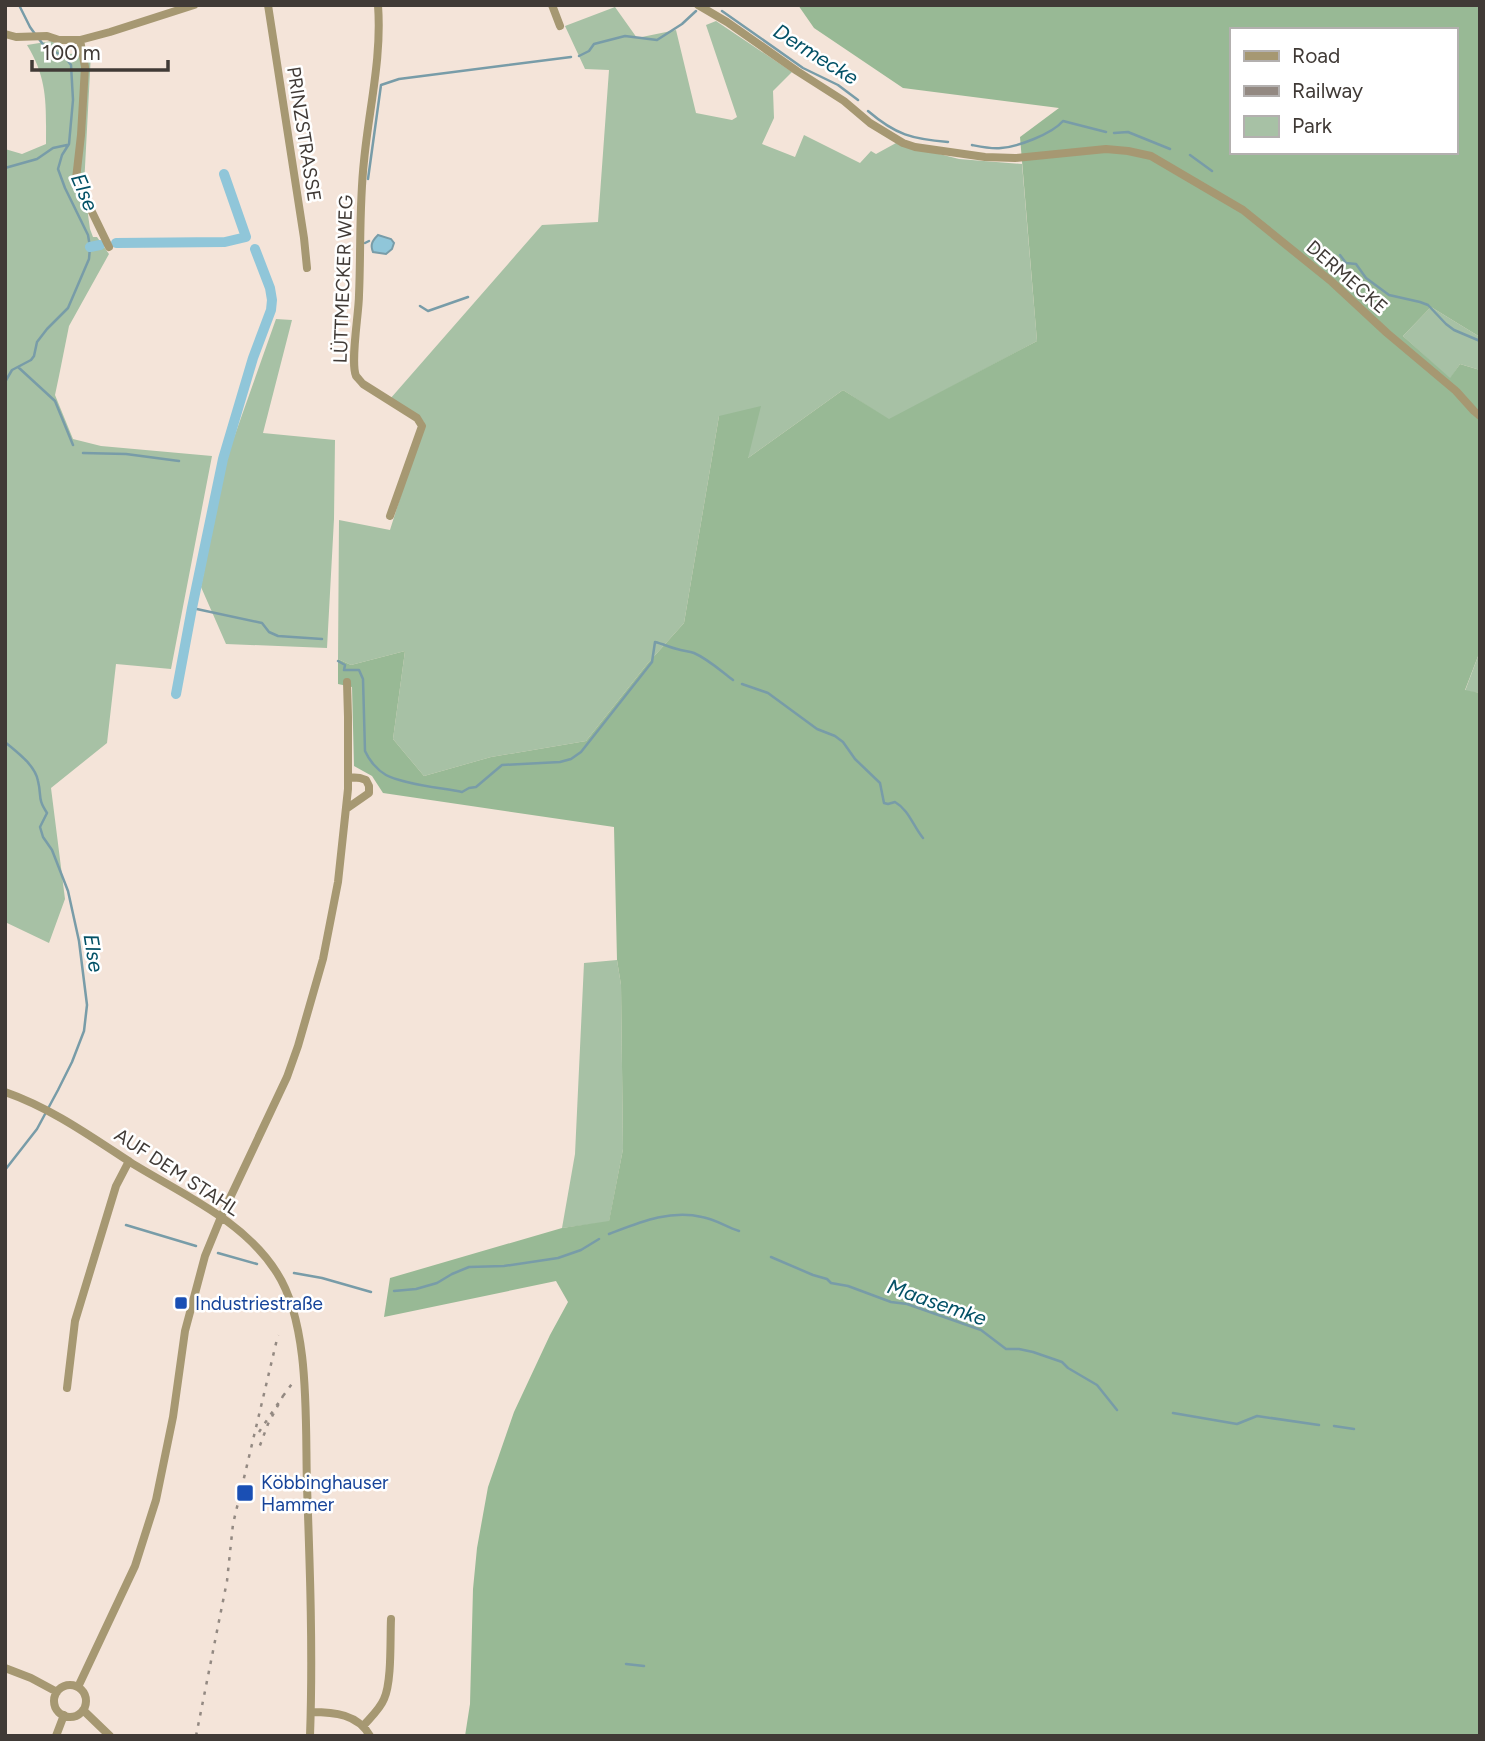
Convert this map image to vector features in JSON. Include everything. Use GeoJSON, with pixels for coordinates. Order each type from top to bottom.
{"type":"FeatureCollection","features":[{"type":"Feature","properties":{"kind":"street"},"geometry":{"type":"LineString","coordinates":[[5,34],[16,37],[47,36],[59,40],[80,40],[194,5]]}},
{"type":"Feature","properties":{"kind":"street","name":"PRINZSTRASSE"},"geometry":{"type":"LineString","coordinates":[[268,5],[307,268]]}},
{"type":"Feature","properties":{"kind":"street","name":"LÜTTMECKER WEG"},"geometry":{"type":"LineString","coordinates":[[378,5],[379,54],[364,159],[354,364],[356,376],[363,384],[417,418],[422,426],[390,516]]}},
{"type":"Feature","properties":{"kind":"street"},"geometry":{"type":"LineString","coordinates":[[552,5],[559,26]]}},
{"type":"Feature","properties":{"kind":"street","name":"DERMECKE"},"geometry":{"type":"LineString","coordinates":[[698,5],[903,143],[985,157],[1015,158],[1106,149],[1151,156],[1243,210],[1332,282],[1456,391],[1480,416]]}},
{"type":"Feature","properties":{"kind":"street"},"geometry":{"type":"LineString","coordinates":[[80,40],[85,67],[76,179],[109,247]]}},
{"type":"Feature","properties":{"kind":"street"},"geometry":{"type":"LineString","coordinates":[[78,1687],[119,1603],[146,1534],[164,1464],[185,1331],[205,1256],[287,1077],[323,959],[338,882],[346,809],[347,682]]}},
{"type":"Feature","properties":{"kind":"street"},"geometry":{"type":"LineString","coordinates":[[346,809],[369,793],[366,780],[348,777]]}},
{"type":"Feature","properties":{"kind":"street","name":"AUF DEM STAHL"},"geometry":{"type":"LineString","coordinates":[[5,1092],[54,1114],[221,1217],[250,1239],[278,1273],[292,1304],[298,1326],[304,1389],[310,1569],[310,1736]]}},
{"type":"Feature","properties":{"kind":"street"},"geometry":{"type":"LineString","coordinates":[[67,1388],[75,1321],[116,1186],[129,1161]]}},
{"type":"Feature","properties":{"kind":"street"},"geometry":{"type":"LineString","coordinates":[[363,1726],[384,1699],[388,1687],[391,1619]]}},
{"type":"Feature","properties":{"kind":"street"},"geometry":{"type":"LineString","coordinates":[[5,1668],[57,1692]]}},
{"type":"Feature","properties":{"kind":"street"},"geometry":{"type":"LineString","coordinates":[[67,1685],[78,1687],[83,1690],[86,1700],[83,1710],[74,1716],[60,1713],[54,1700],[57,1692],[67,1685]]}},
{"type":"Feature","properties":{"kind":"street"},"geometry":{"type":"LineString","coordinates":[[83,1710],[110,1736]]}},
{"type":"Feature","properties":{"kind":"street"},"geometry":{"type":"LineString","coordinates":[[311,1712],[342,1714],[353,1718],[370,1736]]}},
{"type":"Feature","properties":{"kind":"street"},"geometry":{"type":"LineString","coordinates":[[56,1736],[64,1715]]}},
{"type":"Feature","properties":{"kind":"green space"},"geometry":{"type":"Polygon","coordinates":[[[798,5],[1480,5],[1480,337],[1431,307],[1403,336],[1450,378],[1460,364],[1480,370],[1480,651],[1465,690],[1480,693],[1480,1736],[465,1736],[470,1704],[473,1589],[488,1487],[514,1412],[568,1302],[556,1281],[384,1317],[390,1278],[562,1228],[609,1221],[623,1149],[621,985],[617,960],[614,827],[383,793],[372,776],[354,766],[352,687],[338,684],[338,659],[351,665],[405,651],[393,739],[424,776],[491,757],[586,741],[648,663],[684,623],[719,416],[761,406],[748,458],[843,390],[889,419],[1037,341],[1020,137],[1059,108],[903,88],[814,28],[798,5]]]}},
{"type":"Feature","properties":{"kind":"green space"},"geometry":{"type":"Polygon","coordinates":[[[615,7],[637,38],[676,30],[696,113],[732,120],[737,117],[706,25],[716,21],[792,72],[773,91],[774,118],[762,144],[795,157],[804,135],[860,163],[871,151],[876,154],[896,143],[959,159],[1022,164],[1037,341],[889,420],[843,390],[748,458],[719,416],[684,623],[648,663],[586,741],[491,757],[424,776],[393,739],[405,651],[351,665],[338,659],[339,520],[390,530],[424,422],[390,399],[542,225],[598,222],[609,70],[585,69],[565,26],[615,7]]]}},
{"type":"Feature","properties":{"kind":"green space"},"geometry":{"type":"Polygon","coordinates":[[[52,41],[68,54],[91,53],[84,186],[90,229],[93,237],[97,237],[109,254],[69,326],[55,395],[73,439],[101,446],[212,456],[171,669],[116,664],[107,743],[51,788],[65,899],[49,943],[5,922],[5,149],[22,154],[46,144],[46,105],[42,81],[27,45],[52,41]]]}},
{"type":"Feature","properties":{"kind":"green space"},"geometry":{"type":"Polygon","coordinates":[[[1431,307],[1480,337],[1480,370],[1460,364],[1450,379],[1403,336],[1431,307]]]}},
{"type":"Feature","properties":{"kind":"green space"},"geometry":{"type":"Polygon","coordinates":[[[276,319],[292,320],[263,433],[335,440],[327,648],[226,644],[201,587],[225,463],[276,319]]]}},
{"type":"Feature","properties":{"kind":"green space"},"geometry":{"type":"Polygon","coordinates":[[[1480,651],[1480,693],[1465,691],[1480,651]]]}},
{"type":"Feature","properties":{"kind":"green space"},"geometry":{"type":"Polygon","coordinates":[[[617,960],[621,985],[623,1149],[609,1222],[562,1228],[575,1154],[584,963],[617,960]]]}},
{"type":"Feature","properties":{"kind":"water"},"geometry":{"type":"Polygon","coordinates":[[[378,235],[391,239],[394,243],[386,254],[373,252],[372,243],[378,235]]]}},
{"type":"Feature","properties":{"kind":"waterway","name":"Else"},"geometry":{"type":"LineString","coordinates":[[19,5],[35,34]]}},
{"type":"Feature","properties":{"kind":"waterway","name":"Dermecke"},"geometry":{"type":"LineString","coordinates":[[579,56],[589,51],[594,44],[625,36],[657,40],[696,11]]}},
{"type":"Feature","properties":{"kind":"waterway","name":"Dermecke"},"geometry":{"type":"LineString","coordinates":[[722,11],[803,68],[838,85],[858,100]]}},
{"type":"Feature","properties":{"kind":"waterway","name":"Else"},"geometry":{"type":"LineString","coordinates":[[5,382],[12,370],[31,360],[37,342],[68,308],[89,259],[88,235],[58,169],[69,144],[73,100],[71,65],[65,57],[45,47],[39,39]]}},
{"type":"Feature","properties":{"kind":"waterway","name":"Dermecke"},"geometry":{"type":"LineString","coordinates":[[368,179],[381,85],[399,79],[571,57]]}},
{"type":"Feature","properties":{"kind":"waterway","name":"Dermecke"},"geometry":{"type":"LineString","coordinates":[[868,111],[896,131],[948,142]]}},
{"type":"Feature","properties":{"kind":"waterway","name":"Dermecke"},"geometry":{"type":"LineString","coordinates":[[972,145],[994,148],[1016,145],[1043,135],[1063,121],[1106,132]]}},
{"type":"Feature","properties":{"kind":"waterway","name":"Dermecke"},"geometry":{"type":"LineString","coordinates":[[1114,133],[1128,132],[1170,149]]}},
{"type":"Feature","properties":{"kind":"waterway"},"geometry":{"type":"LineString","coordinates":[[5,168],[37,159],[53,148],[67,145]]}},
{"type":"Feature","properties":{"kind":"waterway","name":"Dermecke"},"geometry":{"type":"LineString","coordinates":[[1190,155],[1212,171]]}},
{"type":"Feature","properties":{"kind":"waterway"},"geometry":{"type":"LineString","coordinates":[[116,243],[225,242],[246,237],[224,174]]}},
{"type":"Feature","properties":{"kind":"waterway","name":"Dermecke"},"geometry":{"type":"LineString","coordinates":[[365,243],[369,241]]}},
{"type":"Feature","properties":{"kind":"waterway"},"geometry":{"type":"LineString","coordinates":[[90,247],[100,245]]}},
{"type":"Feature","properties":{"kind":"waterway"},"geometry":{"type":"LineString","coordinates":[[176,694],[223,459],[253,358],[271,310],[270,288],[255,249]]}},
{"type":"Feature","properties":{"kind":"waterway","name":"Dermecke"},"geometry":{"type":"LineString","coordinates":[[1340,255],[1346,263],[1356,264],[1366,278],[1389,295],[1428,305],[1454,330],[1480,341]]}},
{"type":"Feature","properties":{"kind":"waterway"},"geometry":{"type":"LineString","coordinates":[[420,306],[428,311],[468,297]]}},
{"type":"Feature","properties":{"kind":"waterway"},"geometry":{"type":"LineString","coordinates":[[18,367],[55,401],[73,445]]}},
{"type":"Feature","properties":{"kind":"waterway"},"geometry":{"type":"LineString","coordinates":[[83,453],[126,454],[179,461]]}},
{"type":"Feature","properties":{"kind":"waterway"},"geometry":{"type":"LineString","coordinates":[[192,608],[262,623],[269,632],[278,636],[322,639]]}},
{"type":"Feature","properties":{"kind":"waterway"},"geometry":{"type":"LineString","coordinates":[[338,661],[345,665],[344,670],[359,670],[363,679],[365,751],[376,768],[402,781],[462,792],[476,787],[502,765],[560,762],[581,752],[652,662],[655,642],[692,652],[733,680]]}},
{"type":"Feature","properties":{"kind":"waterway","name":"Else"},"geometry":{"type":"LineString","coordinates":[[5,674],[5,693]]}},
{"type":"Feature","properties":{"kind":"waterway"},"geometry":{"type":"LineString","coordinates":[[742,684],[768,693],[817,729],[843,742],[855,759],[880,783],[884,803],[895,802],[900,805],[923,838]]}},
{"type":"Feature","properties":{"kind":"waterway","name":"Else"},"geometry":{"type":"LineString","coordinates":[[5,742],[25,759],[36,775],[41,801],[47,813],[40,827],[68,891],[79,941],[87,1005],[84,1031],[72,1062],[37,1129],[5,1170]]}},
{"type":"Feature","properties":{"kind":"waterway","name":"Maasemke"},"geometry":{"type":"LineString","coordinates":[[609,1234],[654,1218],[678,1215],[707,1218],[739,1231]]}},
{"type":"Feature","properties":{"kind":"waterway","name":"Maasemke"},"geometry":{"type":"LineString","coordinates":[[126,1225],[196,1246]]}},
{"type":"Feature","properties":{"kind":"waterway","name":"Maasemke"},"geometry":{"type":"LineString","coordinates":[[394,1291],[437,1283],[469,1267],[504,1266],[558,1258],[581,1250],[599,1239]]}},
{"type":"Feature","properties":{"kind":"waterway","name":"Maasemke"},"geometry":{"type":"LineString","coordinates":[[218,1253],[257,1264]]}},
{"type":"Feature","properties":{"kind":"waterway","name":"Maasemke"},"geometry":{"type":"LineString","coordinates":[[771,1257],[831,1283],[848,1286],[891,1302],[907,1304],[981,1330],[1006,1349],[1033,1352],[1062,1362],[1097,1385],[1117,1410]]}},
{"type":"Feature","properties":{"kind":"waterway","name":"Maasemke"},"geometry":{"type":"LineString","coordinates":[[294,1273],[371,1292]]}},
{"type":"Feature","properties":{"kind":"waterway"},"geometry":{"type":"LineString","coordinates":[[1173,1413],[1237,1424],[1257,1416],[1319,1425]]}},
{"type":"Feature","properties":{"kind":"waterway"},"geometry":{"type":"LineString","coordinates":[[1334,1426],[1354,1429]]}},
{"type":"Feature","properties":{"kind":"waterway"},"geometry":{"type":"LineString","coordinates":[[626,1664],[644,1666]]}},
{"type":"Feature","properties":{"kind":"railway"},"geometry":{"type":"LineString","coordinates":[[196,1736],[227,1581],[233,1524],[278,1335]]}},
{"type":"Feature","properties":{"kind":"railway"},"geometry":{"type":"LineString","coordinates":[[283,1396],[294,1381]]}},
{"type":"Feature","properties":{"kind":"railway"},"geometry":{"type":"LineString","coordinates":[[259,1432],[283,1396],[259,1448]]}},
{"type":"Feature","properties":{"kind":"place","name":"Industriestraße"},"geometry":{"type":"Point","coordinates":[181,1303]}},
{"type":"Feature","properties":{"kind":"place","name":"Köbbinghauser Hammer"},"geometry":{"type":"Point","coordinates":[245,1493]}}]}
